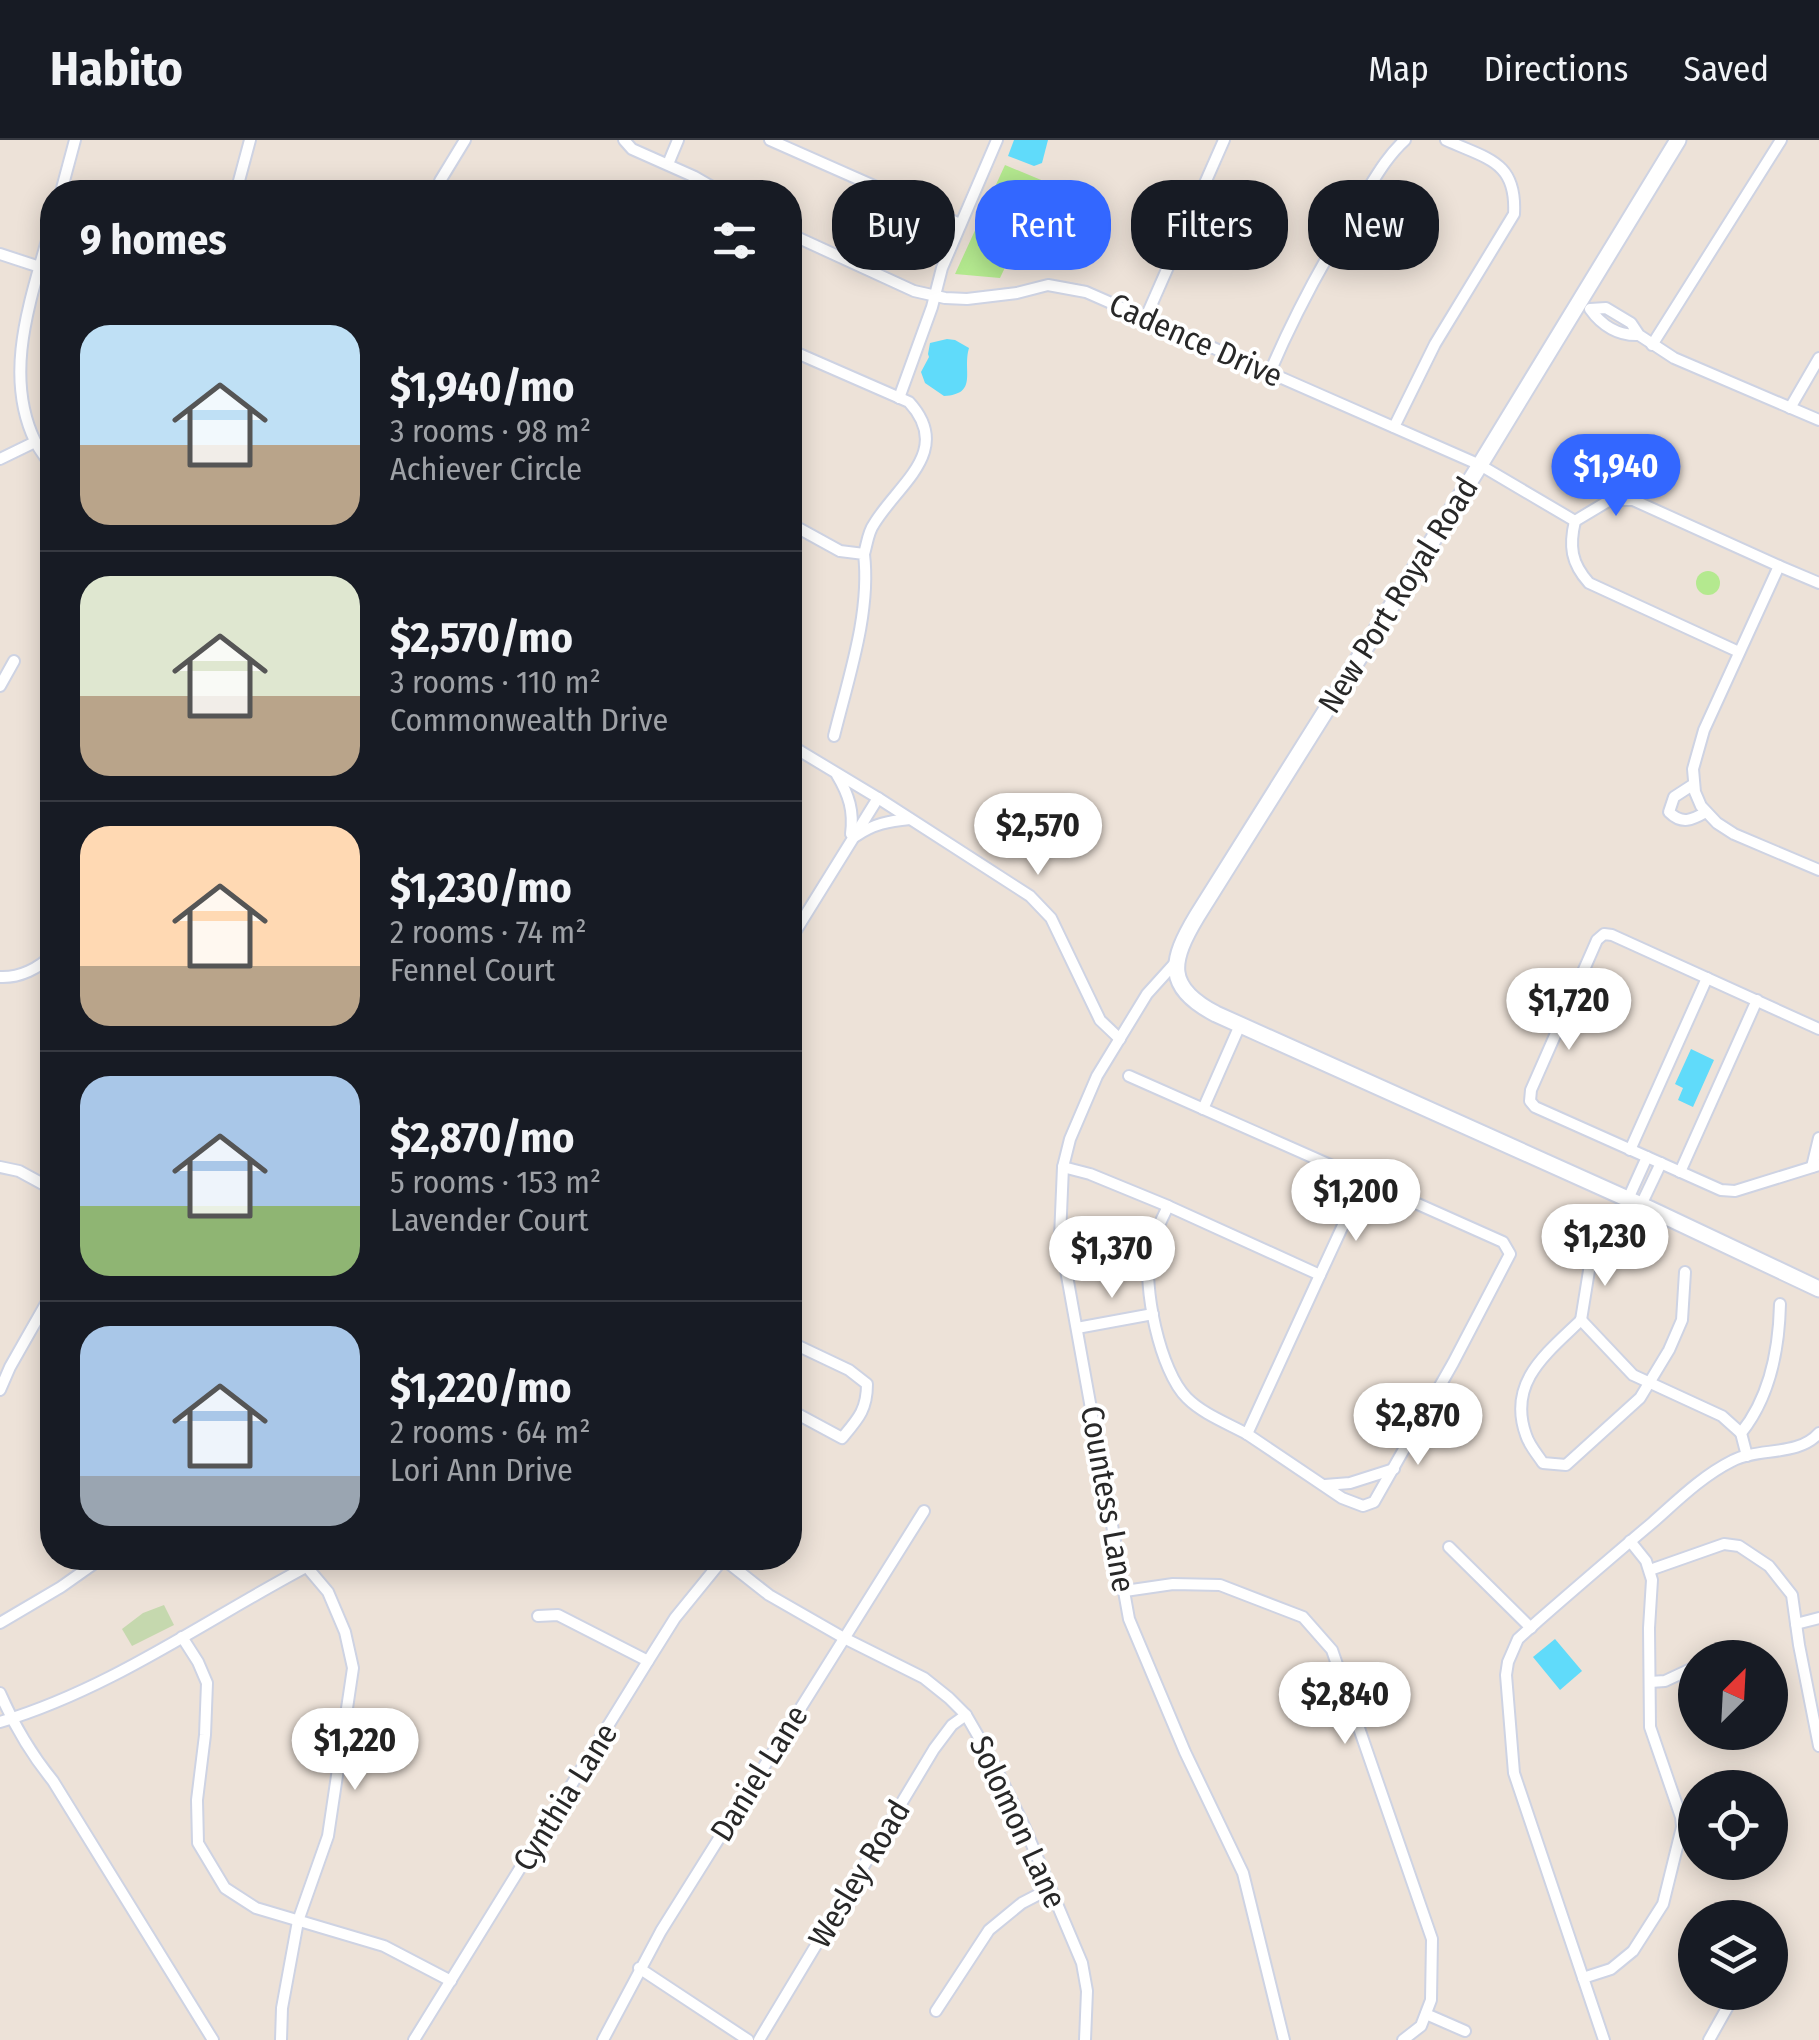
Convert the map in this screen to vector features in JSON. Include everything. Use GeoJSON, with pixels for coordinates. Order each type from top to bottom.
{"type":"FeatureCollection","features":[{"type":"Feature","properties":{"kind":"main road","name":"New Port Royal Road"},"geometry":{"type":"LineString","coordinates":[[1175,963],[1180,943],[1584,305],[1678,140]]}},
{"type":"Feature","properties":{"kind":"main road"},"geometry":{"type":"LineString","coordinates":[[1175,963],[1181,986],[1207,1010],[1819,1289]]}},
{"type":"Feature","properties":{"kind":"street"},"geometry":{"type":"LineString","coordinates":[[63,180],[75,140]]}},
{"type":"Feature","properties":{"kind":"street"},"geometry":{"type":"LineString","coordinates":[[239,180],[250,140]]}},
{"type":"Feature","properties":{"kind":"street"},"geometry":{"type":"LineString","coordinates":[[441,180],[465,140]]}},
{"type":"Feature","properties":{"kind":"street"},"geometry":{"type":"LineString","coordinates":[[624,140],[632,149],[698,180]]}},
{"type":"Feature","properties":{"kind":"street"},"geometry":{"type":"LineString","coordinates":[[668,164],[678,140]]}},
{"type":"Feature","properties":{"kind":"street"},"geometry":{"type":"LineString","coordinates":[[770,140],[960,224]]}},
{"type":"Feature","properties":{"kind":"street"},"geometry":{"type":"LineString","coordinates":[[899,398],[960,224],[996,143],[983,140]]}},
{"type":"Feature","properties":{"kind":"street"},"geometry":{"type":"LineString","coordinates":[[1146,317],[1224,140]]}},
{"type":"Feature","properties":{"kind":"street"},"geometry":{"type":"LineString","coordinates":[[1270,372],[1295,312],[1392,151],[1405,140]]}},
{"type":"Feature","properties":{"kind":"street"},"geometry":{"type":"LineString","coordinates":[[1394,427],[1434,344],[1514,214],[1515,193],[1496,162],[1446,140]]}},
{"type":"Feature","properties":{"kind":"street"},"geometry":{"type":"LineString","coordinates":[[1652,346],[1781,140]]}},
{"type":"Feature","properties":{"kind":"street","name":"Cadence Drive"},"geometry":{"type":"LineString","coordinates":[[802,240],[933,296],[968,299],[1048,285],[1086,292],[1480,465],[1576,521]]}},
{"type":"Feature","properties":{"kind":"street"},"geometry":{"type":"LineString","coordinates":[[0,254],[40,267]]}},
{"type":"Feature","properties":{"kind":"street"},"geometry":{"type":"LineString","coordinates":[[40,286],[21,340],[20,376],[26,412],[40,449]]}},
{"type":"Feature","properties":{"kind":"street"},"geometry":{"type":"LineString","coordinates":[[1584,305],[1606,308],[1631,323],[1652,346],[1674,358],[1819,420]]}},
{"type":"Feature","properties":{"kind":"street"},"geometry":{"type":"LineString","coordinates":[[802,355],[909,402],[926,430],[925,451],[916,470],[872,526],[864,554],[867,577],[856,648],[834,736]]}},
{"type":"Feature","properties":{"kind":"street"},"geometry":{"type":"LineString","coordinates":[[1790,408],[1819,358]]}},
{"type":"Feature","properties":{"kind":"street"},"geometry":{"type":"LineString","coordinates":[[0,459],[35,442]]}},
{"type":"Feature","properties":{"kind":"street"},"geometry":{"type":"LineString","coordinates":[[1739,652],[1589,583],[1575,564],[1571,550],[1576,521],[1610,500],[1633,500],[1819,583]]}},
{"type":"Feature","properties":{"kind":"street"},"geometry":{"type":"LineString","coordinates":[[802,530],[840,551],[864,554]]}},
{"type":"Feature","properties":{"kind":"street"},"geometry":{"type":"LineString","coordinates":[[1779,566],[1704,730],[1693,769],[1694,784],[1701,806],[1716,823],[1819,870]]}},
{"type":"Feature","properties":{"kind":"street"},"geometry":{"type":"LineString","coordinates":[[0,686],[14,661]]}},
{"type":"Feature","properties":{"kind":"street"},"geometry":{"type":"LineString","coordinates":[[802,752],[1030,896],[1051,918],[1100,1020],[1120,1039]]}},
{"type":"Feature","properties":{"kind":"street"},"geometry":{"type":"LineString","coordinates":[[835,772],[849,796],[851,840]]}},
{"type":"Feature","properties":{"kind":"street"},"geometry":{"type":"LineString","coordinates":[[1694,784],[1674,797],[1670,812],[1685,821],[1706,812]]}},
{"type":"Feature","properties":{"kind":"street"},"geometry":{"type":"LineString","coordinates":[[802,920],[878,798]]}},
{"type":"Feature","properties":{"kind":"street"},"geometry":{"type":"LineString","coordinates":[[851,840],[868,828],[910,819]]}},
{"type":"Feature","properties":{"kind":"street"},"geometry":{"type":"LineString","coordinates":[[1819,1029],[1612,934],[1604,934],[1597,940],[1531,1090],[1530,1102],[1535,1108],[1721,1190],[1735,1190],[1816,1166],[1819,1138]]}},
{"type":"Feature","properties":{"kind":"street","name":"Countess Lane"},"geometry":{"type":"LineString","coordinates":[[1175,963],[1147,994],[1097,1076],[1070,1139],[1062,1167],[1060,1237],[1129,1619],[1185,1752],[1243,1873],[1284,2040]]}},
{"type":"Feature","properties":{"kind":"street"},"geometry":{"type":"LineString","coordinates":[[0,978],[28,972],[40,964]]}},
{"type":"Feature","properties":{"kind":"street"},"geometry":{"type":"LineString","coordinates":[[1630,1150],[1707,978]]}},
{"type":"Feature","properties":{"kind":"street"},"geometry":{"type":"LineString","coordinates":[[1680,1172],[1757,1000]]}},
{"type":"Feature","properties":{"kind":"street"},"geometry":{"type":"LineString","coordinates":[[1203,1109],[1240,1025]]}},
{"type":"Feature","properties":{"kind":"street"},"geometry":{"type":"LineString","coordinates":[[1130,1076],[1503,1242],[1510,1254],[1374,1502],[1364,1506],[1342,1498],[1189,1400],[1174,1384],[1153,1314],[1148,1266],[1150,1247],[1168,1206]]}},
{"type":"Feature","properties":{"kind":"street"},"geometry":{"type":"LineString","coordinates":[[1634,1202],[1647,1157]]}},
{"type":"Feature","properties":{"kind":"street"},"geometry":{"type":"LineString","coordinates":[[1634,1202],[1661,1163]]}},
{"type":"Feature","properties":{"kind":"street"},"geometry":{"type":"LineString","coordinates":[[0,1166],[40,1183]]}},
{"type":"Feature","properties":{"kind":"street"},"geometry":{"type":"LineString","coordinates":[[1062,1167],[1090,1174],[1168,1206],[1320,1275]]}},
{"type":"Feature","properties":{"kind":"street"},"geometry":{"type":"LineString","coordinates":[[1247,1434],[1364,1180]]}},
{"type":"Feature","properties":{"kind":"street"},"geometry":{"type":"LineString","coordinates":[[1592,1252],[1581,1320],[1541,1358],[1522,1392],[1526,1437],[1543,1463],[1566,1465],[1640,1398],[1682,1320],[1684,1272]]}},
{"type":"Feature","properties":{"kind":"street"},"geometry":{"type":"LineString","coordinates":[[1740,1433],[1768,1385],[1779,1339],[1780,1304]]}},
{"type":"Feature","properties":{"kind":"street"},"geometry":{"type":"LineString","coordinates":[[0,1390],[40,1314]]}},
{"type":"Feature","properties":{"kind":"street"},"geometry":{"type":"LineString","coordinates":[[1077,1328],[1153,1314]]}},
{"type":"Feature","properties":{"kind":"street"},"geometry":{"type":"LineString","coordinates":[[1581,1320],[1633,1375],[1722,1416],[1740,1433],[1747,1456]]}},
{"type":"Feature","properties":{"kind":"street"},"geometry":{"type":"LineString","coordinates":[[802,1348],[849,1370],[867,1384],[858,1422],[842,1438],[802,1416]]}},
{"type":"Feature","properties":{"kind":"street"},"geometry":{"type":"LineString","coordinates":[[1604,2040],[1514,1772],[1506,1675],[1511,1650],[1518,1639],[1702,1479],[1736,1458],[1806,1444],[1819,1432]]}},
{"type":"Feature","properties":{"kind":"street"},"geometry":{"type":"LineString","coordinates":[[1324,1486],[1350,1483],[1394,1469]]}},
{"type":"Feature","properties":{"kind":"street","name":"Daniel Lane"},"geometry":{"type":"LineString","coordinates":[[603,2040],[639,1968],[924,1511]]}},
{"type":"Feature","properties":{"kind":"street"},"geometry":{"type":"LineString","coordinates":[[1583,1978],[1611,1969],[1633,1951],[1663,1904],[1682,1827],[1682,1817],[1652,1734],[1652,1580],[1646,1561],[1630,1542]]}},
{"type":"Feature","properties":{"kind":"street"},"geometry":{"type":"LineString","coordinates":[[1650,1570],[1724,1544],[1739,1546],[1769,1566],[1792,1594],[1819,1746]]}},
{"type":"Feature","properties":{"kind":"street"},"geometry":{"type":"LineString","coordinates":[[1449,1547],[1531,1628]]}},
{"type":"Feature","properties":{"kind":"street"},"geometry":{"type":"LineString","coordinates":[[0,1623],[85,1570]]}},
{"type":"Feature","properties":{"kind":"street"},"geometry":{"type":"LineString","coordinates":[[6,1720],[79,1694],[125,1671],[299,1570]]}},
{"type":"Feature","properties":{"kind":"street"},"geometry":{"type":"LineString","coordinates":[[282,2040],[282,2008],[298,1922],[328,1836],[353,1668],[345,1632],[328,1592],[309,1570]]}},
{"type":"Feature","properties":{"kind":"street","name":"Cynthia Lane"},"geometry":{"type":"LineString","coordinates":[[414,2040],[675,1618],[713,1570]]}},
{"type":"Feature","properties":{"kind":"street","name":"Solomon Lane"},"geometry":{"type":"LineString","coordinates":[[737,1570],[769,1596],[924,1678],[966,1715],[992,1760],[1082,1963],[1087,1991],[1084,2040]]}},
{"type":"Feature","properties":{"kind":"street"},"geometry":{"type":"LineString","coordinates":[[1125,1591],[1173,1584],[1220,1585],[1302,1617],[1332,1650],[1432,1938],[1431,2000],[1421,2026],[1403,2040]]}},
{"type":"Feature","properties":{"kind":"street"},"geometry":{"type":"LineString","coordinates":[[538,1616],[558,1615],[648,1661]]}},
{"type":"Feature","properties":{"kind":"street"},"geometry":{"type":"LineString","coordinates":[[1796,1624],[1819,1618]]}},
{"type":"Feature","properties":{"kind":"street"},"geometry":{"type":"LineString","coordinates":[[182,1637],[207,1683],[197,1800],[198,1843],[225,1888],[256,1908],[384,1946],[451,1981]]}},
{"type":"Feature","properties":{"kind":"street"},"geometry":{"type":"LineString","coordinates":[[1650,1682],[1678,1674]]}},
{"type":"Feature","properties":{"kind":"street"},"geometry":{"type":"LineString","coordinates":[[0,1694],[6,1720],[53,1781],[213,2040]]}},
{"type":"Feature","properties":{"kind":"street","name":"Wesley Road"},"geometry":{"type":"LineString","coordinates":[[759,2040],[934,1749],[952,1725],[966,1715]]}},
{"type":"Feature","properties":{"kind":"street"},"geometry":{"type":"LineString","coordinates":[[936,2010],[989,1930],[1022,1903],[1051,1888]]}},
{"type":"Feature","properties":{"kind":"street"},"geometry":{"type":"LineString","coordinates":[[639,1968],[748,2040]]}},
{"type":"Feature","properties":{"kind":"street"},"geometry":{"type":"LineString","coordinates":[[1709,2040],[1726,2010]]}},
{"type":"Feature","properties":{"kind":"street"},"geometry":{"type":"LineString","coordinates":[[1426,2014],[1465,2031]]}},
{"type":"Feature","properties":{"kind":"green space"},"geometry":{"type":"Polygon","coordinates":[[[1005,165],[1041,180],[998,180],[1005,165]]]}},
{"type":"Feature","properties":{"kind":"green space"},"geometry":{"type":"Polygon","coordinates":[[[975,230],[975,270],[1004,270],[1000,278],[955,274],[975,230]]]}},
{"type":"Feature","properties":{"kind":"green space"},"geometry":{"type":"Polygon","coordinates":[[[1708,571],[1720,583],[1708,595],[1696,583],[1708,571]]]}},
{"type":"Feature","properties":{"kind":"green space"},"geometry":{"type":"Polygon","coordinates":[[[164,1605],[174,1625],[132,1646],[122,1629],[143,1613],[164,1605]]]}},
{"type":"Feature","properties":{"kind":"water"},"geometry":{"type":"Polygon","coordinates":[[[1014,140],[1048,140],[1042,163],[1034,166],[1008,156],[1014,140]]]}},
{"type":"Feature","properties":{"kind":"water"},"geometry":{"type":"Polygon","coordinates":[[[947,339],[969,348],[965,386],[962,391],[944,396],[925,383],[921,372],[929,357],[930,343],[947,339]]]}},
{"type":"Feature","properties":{"kind":"water"},"geometry":{"type":"Polygon","coordinates":[[[1691,1049],[1714,1060],[1693,1107],[1678,1100],[1683,1088],[1675,1084],[1691,1049]]]}},
{"type":"Feature","properties":{"kind":"water"},"geometry":{"type":"Polygon","coordinates":[[[1555,1639],[1582,1671],[1560,1690],[1533,1657],[1555,1639]]]}}]}
